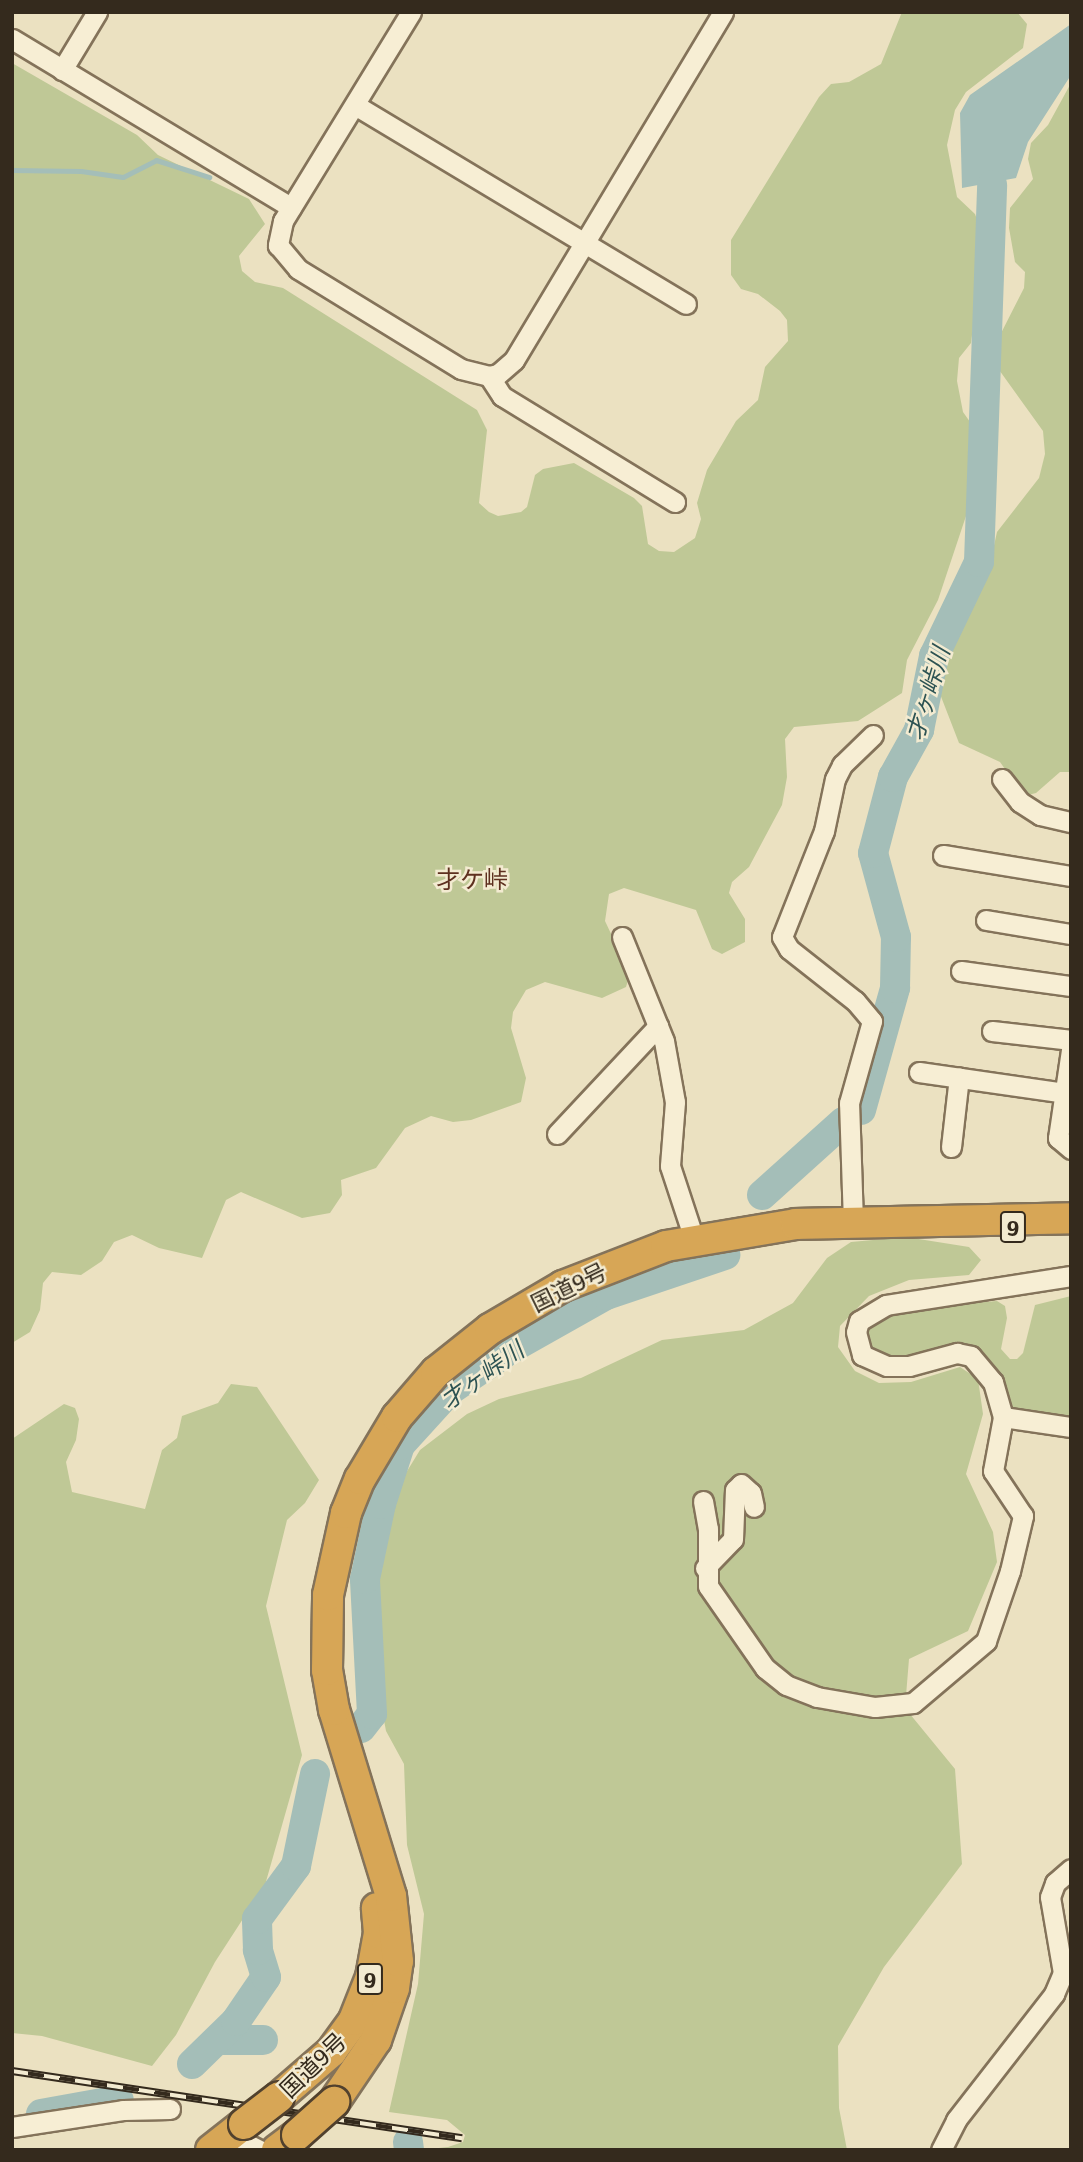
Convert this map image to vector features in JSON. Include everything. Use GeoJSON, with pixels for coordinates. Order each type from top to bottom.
{"type":"FeatureCollection","features":[{"type":"Feature","properties":{"kind":"highway","name":"国道9号"},"geometry":{"type":"LineString","coordinates":[[287,2142],[334,2102],[376,2040],[394,1988],[398,1961],[391,1896],[334,1710],[326,1625],[334,1552],[366,1466],[397,1417],[436,1372],[490,1329],[563,1286],[634,1256],[694,1240],[768,1227],[853,1222],[1071,1218]]}},
{"type":"Feature","properties":{"kind":"highway","name":"国道9号"},"geometry":{"type":"LineString","coordinates":[[955,1220],[1071,1233]]}},
{"type":"Feature","properties":{"kind":"highway","name":"国道9号"},"geometry":{"type":"LineString","coordinates":[[228,2136],[279,2098],[343,2038],[371,1977],[379,1933],[371,1827]]}},
{"type":"Feature","properties":{"kind":"street"},"geometry":{"type":"LineString","coordinates":[[62,70],[97,12]]}},
{"type":"Feature","properties":{"kind":"street"},"geometry":{"type":"LineString","coordinates":[[411,12],[291,207],[278,245],[289,263],[461,369],[489,376],[498,374],[513,360],[723,12]]}},
{"type":"Feature","properties":{"kind":"street"},"geometry":{"type":"LineString","coordinates":[[12,39],[291,207]]}},
{"type":"Feature","properties":{"kind":"street"},"geometry":{"type":"LineString","coordinates":[[355,105],[686,304]]}},
{"type":"Feature","properties":{"kind":"street"},"geometry":{"type":"LineString","coordinates":[[489,376],[502,396],[675,502]]}},
{"type":"Feature","properties":{"kind":"street"},"geometry":{"type":"LineString","coordinates":[[853,1222],[849,1103],[872,1021],[855,1001],[789,949],[782,937],[824,831],[835,779],[842,765],[873,735]]}},
{"type":"Feature","properties":{"kind":"street"},"geometry":{"type":"LineString","coordinates":[[1002,779],[1020,802],[1040,815],[1071,822]]}},
{"type":"Feature","properties":{"kind":"street"},"geometry":{"type":"LineString","coordinates":[[943,855],[1071,876]]}},
{"type":"Feature","properties":{"kind":"street"},"geometry":{"type":"LineString","coordinates":[[986,920],[1071,934]]}},
{"type":"Feature","properties":{"kind":"street"},"geometry":{"type":"LineString","coordinates":[[622,937],[658,1026],[675,1102],[670,1166],[694,1240]]}},
{"type":"Feature","properties":{"kind":"street"},"geometry":{"type":"LineString","coordinates":[[961,971],[1071,986]]}},
{"type":"Feature","properties":{"kind":"street"},"geometry":{"type":"LineString","coordinates":[[557,1134],[658,1026]]}},
{"type":"Feature","properties":{"kind":"street"},"geometry":{"type":"LineString","coordinates":[[992,1031],[1071,1040]]}},
{"type":"Feature","properties":{"kind":"street"},"geometry":{"type":"LineString","coordinates":[[1071,1050],[1068,1093],[1058,1138],[1071,1149]]}},
{"type":"Feature","properties":{"kind":"street"},"geometry":{"type":"LineString","coordinates":[[919,1072],[1068,1093]]}},
{"type":"Feature","properties":{"kind":"street"},"geometry":{"type":"LineString","coordinates":[[951,1147],[958,1077]]}},
{"type":"Feature","properties":{"kind":"street"},"geometry":{"type":"LineString","coordinates":[[703,1501],[708,1529],[705,1568],[713,1599],[779,1680],[817,1697],[854,1705],[913,1703],[986,1641],[1007,1583],[1023,1516],[993,1471],[1003,1416],[993,1382],[971,1356],[957,1353],[909,1366],[887,1366],[862,1355],[856,1332],[859,1321],[886,1305],[906,1300],[1071,1276]]}},
{"type":"Feature","properties":{"kind":"street"},"geometry":{"type":"LineString","coordinates":[[1003,1416],[1071,1427]]}},
{"type":"Feature","properties":{"kind":"street"},"geometry":{"type":"LineString","coordinates":[[705,1568],[733,1539],[735,1490],[741,1484],[751,1493],[754,1507]]}},
{"type":"Feature","properties":{"kind":"street"},"geometry":{"type":"LineString","coordinates":[[941,2150],[956,2120],[1054,1994],[1063,1973],[1050,1897],[1055,1883],[1071,1869]]}},
{"type":"Feature","properties":{"kind":"street"},"geometry":{"type":"LineString","coordinates":[[12,2127],[123,2110],[170,2109]]}},
{"type":"Feature","properties":{"kind":"street"},"geometry":{"type":"LineString","coordinates":[[228,2136],[260,2150]]}},
{"type":"Feature","properties":{"kind":"green space"},"geometry":{"type":"Polygon","coordinates":[[[902,12],[1017,12],[1027,24],[1023,48],[966,92],[955,110],[947,145],[957,197],[975,214],[984,239],[971,343],[959,358],[957,381],[963,412],[975,429],[968,510],[938,600],[907,660],[902,693],[858,721],[794,727],[785,739],[787,777],[782,805],[749,867],[732,882],[729,893],[745,919],[745,942],[722,954],[712,949],[696,910],[624,888],[609,894],[605,921],[630,974],[626,987],[602,998],[545,982],[526,990],[513,1012],[511,1028],[526,1078],[521,1102],[471,1120],[453,1122],[431,1116],[405,1128],[376,1168],[341,1180],[342,1195],[330,1213],[302,1218],[241,1192],[226,1200],[202,1258],[159,1248],[132,1235],[114,1242],[102,1261],[81,1275],[52,1272],[43,1283],[40,1310],[30,1332],[12,1343],[12,63],[137,135],[158,155],[249,199],[265,224],[239,256],[242,271],[255,282],[283,288],[477,410],[487,430],[479,503],[489,512],[498,516],[521,512],[527,507],[535,475],[543,469],[574,463],[634,498],[642,506],[648,544],[659,551],[674,552],[695,538],[701,519],[697,503],[707,470],[736,421],[758,400],[765,367],[788,341],[787,320],[780,311],[758,294],[741,289],[731,275],[731,240],[819,97],[831,84],[849,82],[881,64],[902,12]]]}},
{"type":"Feature","properties":{"kind":"green space"},"geometry":{"type":"Polygon","coordinates":[[[1071,83],[1071,772],[1060,772],[1036,793],[1024,796],[1000,762],[959,743],[940,694],[945,641],[989,568],[997,532],[1039,478],[1045,454],[1043,431],[997,367],[993,349],[1024,288],[1025,272],[1015,262],[1009,228],[1010,208],[1033,179],[1028,159],[1031,143],[1048,125],[1071,83]]]}},
{"type":"Feature","properties":{"kind":"green space"},"geometry":{"type":"Polygon","coordinates":[[[906,1237],[969,1247],[981,1260],[969,1275],[909,1280],[869,1296],[840,1326],[838,1347],[855,1371],[879,1383],[911,1382],[960,1367],[978,1379],[983,1414],[966,1474],[993,1532],[997,1562],[968,1631],[909,1659],[905,1708],[955,1769],[962,1864],[884,1967],[838,2046],[839,2108],[847,2150],[420,2150],[448,2147],[463,2142],[465,2135],[447,2120],[389,2112],[418,1984],[424,1914],[407,1845],[404,1764],[386,1731],[377,1683],[373,1587],[401,1481],[420,1450],[467,1414],[499,1399],[581,1378],[662,1340],[744,1330],[793,1303],[827,1258],[851,1242],[906,1237]]]}},
{"type":"Feature","properties":{"kind":"green space"},"geometry":{"type":"Polygon","coordinates":[[[1071,1296],[1071,1421],[1030,1416],[1012,1408],[978,1353],[902,1360],[868,1351],[862,1337],[867,1320],[889,1310],[997,1301],[1005,1306],[1007,1318],[1001,1349],[1010,1359],[1017,1359],[1023,1353],[1035,1305],[1071,1296]]]}},
{"type":"Feature","properties":{"kind":"green space"},"geometry":{"type":"Polygon","coordinates":[[[231,1384],[257,1387],[319,1480],[305,1503],[287,1520],[266,1606],[302,1755],[265,1885],[215,1962],[176,2035],[152,2066],[42,2036],[12,2033],[12,1439],[64,1404],[75,1408],[79,1419],[76,1440],[66,1462],[72,1492],[145,1509],[162,1450],[177,1438],[182,1416],[218,1403],[231,1384]]]}},
{"type":"Feature","properties":{"kind":"water"},"geometry":{"type":"Polygon","coordinates":[[[1071,24],[1071,75],[1028,142],[1016,178],[962,188],[960,113],[970,95],[1071,24]]]}},
{"type":"Feature","properties":{"kind":"waterway"},"geometry":{"type":"LineString","coordinates":[[12,170],[81,171],[123,177],[156,160],[209,177]]}},
{"type":"Feature","properties":{"kind":"waterway","name":"才ヶ峠川"},"geometry":{"type":"LineString","coordinates":[[861,1110],[895,988],[896,937],[873,853],[893,777],[919,730],[934,656],[979,562],[992,185]]}},
{"type":"Feature","properties":{"kind":"waterway","name":"才ヶ峠川"},"geometry":{"type":"LineString","coordinates":[[762,1195],[843,1122]]}},
{"type":"Feature","properties":{"kind":"waterway","name":"才ヶ峠川"},"geometry":{"type":"LineString","coordinates":[[361,1728],[372,1714],[365,1579],[381,1504],[400,1445],[450,1390],[512,1348],[606,1295],[725,1255]]}},
{"type":"Feature","properties":{"kind":"waterway","name":"才ヶ峠川"},"geometry":{"type":"LineString","coordinates":[[192,2064],[236,2021],[266,1977],[258,1950],[257,1919],[296,1866],[315,1774]]}},
{"type":"Feature","properties":{"kind":"waterway"},"geometry":{"type":"LineString","coordinates":[[219,2040],[263,2040]]}},
{"type":"Feature","properties":{"kind":"waterway","name":"才ヶ峠川"},"geometry":{"type":"LineString","coordinates":[[41,2114],[119,2100]]}},
{"type":"Feature","properties":{"kind":"waterway"},"geometry":{"type":"LineString","coordinates":[[408,2142],[409,2150]]}},
{"type":"Feature","properties":{"kind":"railway"},"geometry":{"type":"LineString","coordinates":[[12,2071],[462,2138]]}},
{"type":"Feature","properties":{"kind":"district","name":"才ケ峠"},"geometry":{"type":"Point","coordinates":[472,878]}}]}
